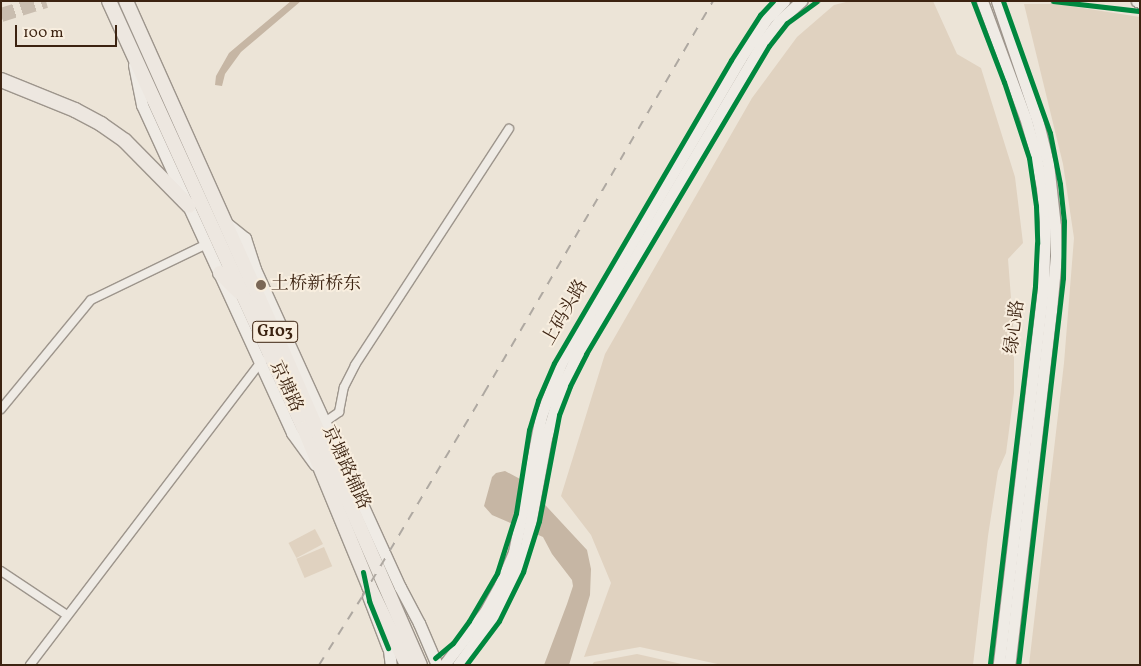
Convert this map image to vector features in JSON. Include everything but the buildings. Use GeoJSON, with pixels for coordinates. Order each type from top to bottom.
{"type":"FeatureCollection","features":[{"type":"Feature","properties":{"kind":"highway","name":"京塘路"},"geometry":{"type":"LineString","coordinates":[[109,1],[245,298],[264,356],[325,479],[363,572],[407,665]]}},
{"type":"Feature","properties":{"kind":"highway","name":"京塘路"},"geometry":{"type":"LineString","coordinates":[[126,1],[277,338],[320,425],[420,665]]}},
{"type":"Feature","properties":{"kind":"highway"},"geometry":{"type":"LineString","coordinates":[[1,80],[75,110],[101,124],[125,141],[189,206]]}},
{"type":"Feature","properties":{"kind":"highway"},"geometry":{"type":"LineString","coordinates":[[220,273],[245,298]]}},
{"type":"Feature","properties":{"kind":"main road","name":"上码头路"},"geometry":{"type":"LineString","coordinates":[[444,665],[485,612],[500,586],[514,552],[541,416],[561,363],[590,323],[756,32],[784,1]]}},
{"type":"Feature","properties":{"kind":"main road","name":"上码头路"},"geometry":{"type":"LineString","coordinates":[[628,258],[763,42],[779,21],[801,1]]}},
{"type":"Feature","properties":{"kind":"main road","name":"绿心路"},"geometry":{"type":"LineString","coordinates":[[982,1],[1032,143],[1042,188],[1045,221],[1043,288],[999,665]]}},
{"type":"Feature","properties":{"kind":"main road","name":"绿心路"},"geometry":{"type":"LineString","coordinates":[[997,1],[1038,119],[1048,163],[1055,226],[1056,256],[1009,665]]}},
{"type":"Feature","properties":{"kind":"main road"},"geometry":{"type":"LineString","coordinates":[[131,48],[142,104],[220,273],[264,356]]}},
{"type":"Feature","properties":{"kind":"main road","name":"京塘路辅路"},"geometry":{"type":"LineString","coordinates":[[225,222],[245,238],[255,269],[320,425],[419,623],[437,665]]}},
{"type":"Feature","properties":{"kind":"main road","name":"上码头路"},"geometry":{"type":"LineString","coordinates":[[458,665],[495,614],[509,588],[526,546],[553,411],[590,323]]}},
{"type":"Feature","properties":{"kind":"main road"},"geometry":{"type":"LineString","coordinates":[[363,572],[369,600],[388,648]]}},
{"type":"Feature","properties":{"kind":"main road"},"geometry":{"type":"LineString","coordinates":[[388,626],[388,648],[391,665]]}},
{"type":"Feature","properties":{"kind":"street"},"geometry":{"type":"LineString","coordinates":[[320,425],[339,412],[344,387],[355,365],[509,129]]}},
{"type":"Feature","properties":{"kind":"street"},"geometry":{"type":"LineString","coordinates":[[1,409],[91,300],[207,244]]}},
{"type":"Feature","properties":{"kind":"street"},"geometry":{"type":"LineString","coordinates":[[30,665],[277,338]]}},
{"type":"Feature","properties":{"kind":"street"},"geometry":{"type":"LineString","coordinates":[[1,571],[67,615]]}},
{"type":"Feature","properties":{"kind":"shaded area"},"geometry":{"type":"Polygon","coordinates":[[[291,1],[301,1],[241,52],[225,74],[222,86],[215,85],[216,76],[229,53],[291,1]]]}},
{"type":"Feature","properties":{"kind":"shaded area"},"geometry":{"type":"Polygon","coordinates":[[[850,1],[933,1],[957,54],[981,68],[1015,177],[1023,243],[1008,259],[1014,337],[1014,393],[1006,453],[998,471],[988,536],[973,665],[722,665],[640,647],[584,657],[611,583],[591,535],[561,496],[605,354],[752,98],[797,37],[834,5],[850,1]]]}},
{"type":"Feature","properties":{"kind":"shaded area"},"geometry":{"type":"Polygon","coordinates":[[[1024,4],[1057,4],[1140,17],[1140,665],[1029,665],[1064,363],[1074,238],[1063,164],[1024,4]]]}},
{"type":"Feature","properties":{"kind":"shaded area"},"geometry":{"type":"Polygon","coordinates":[[[505,471],[522,480],[587,550],[591,569],[590,595],[569,665],[544,665],[573,586],[572,580],[552,554],[543,537],[492,515],[484,506],[492,477],[496,473],[505,471]]]}},
{"type":"Feature","properties":{"kind":"shaded area"},"geometry":{"type":"Polygon","coordinates":[[[315,529],[323,544],[296,558],[289,543],[315,529]]]}},
{"type":"Feature","properties":{"kind":"shaded area"},"geometry":{"type":"Polygon","coordinates":[[[324,547],[332,566],[305,578],[296,559],[324,547]]]}},
{"type":"Feature","properties":{"kind":"shaded area"},"geometry":{"type":"Polygon","coordinates":[[[637,654],[686,665],[592,665],[594,662],[637,654]]]}},
{"type":"Feature","properties":{"kind":"tunnel"},"geometry":{"type":"LineString","coordinates":[[1,15],[46,1]]}},
{"type":"Feature","properties":{"kind":"railway"},"geometry":{"type":"LineString","coordinates":[[319,665],[484,393],[713,1]]}},
{"type":"Feature","properties":{"kind":"cycle path"},"geometry":{"type":"LineString","coordinates":[[435,658],[453,643],[469,621],[497,573],[516,513],[529,430],[538,400],[554,363],[731,60],[760,15],[773,1]]}},
{"type":"Feature","properties":{"kind":"cycle path"},"geometry":{"type":"LineString","coordinates":[[466,665],[499,621],[523,572],[539,521],[559,415],[570,386],[586,354],[769,46],[787,23],[817,1]]}},
{"type":"Feature","properties":{"kind":"cycle path"},"geometry":{"type":"LineString","coordinates":[[973,1],[1004,82],[1029,158],[1036,206],[1037,243],[1035,286],[990,665]]}},
{"type":"Feature","properties":{"kind":"cycle path"},"geometry":{"type":"LineString","coordinates":[[1003,1],[1050,133],[1060,184],[1064,221],[1063,278],[1018,665]]}},
{"type":"Feature","properties":{"kind":"cycle path"},"geometry":{"type":"LineString","coordinates":[[1053,1],[1140,11]]}},
{"type":"Feature","properties":{"kind":"cycle path"},"geometry":{"type":"LineString","coordinates":[[363,572],[369,601],[388,648]]}},
{"type":"Feature","properties":{"kind":"place","name":"土桥新桥东"},"geometry":{"type":"Point","coordinates":[261,285]}}]}
